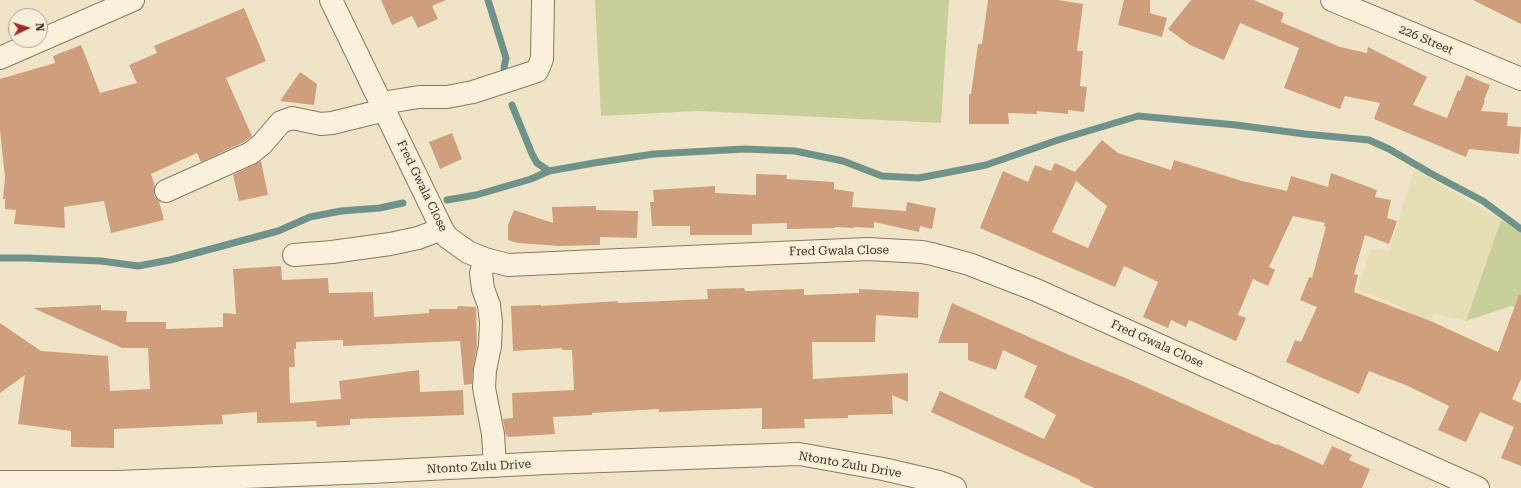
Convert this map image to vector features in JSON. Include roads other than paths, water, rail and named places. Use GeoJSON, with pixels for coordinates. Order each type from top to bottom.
{"type":"FeatureCollection","features":[{"type":"Feature","properties":{"kind":"street"},"geometry":{"type":"LineString","coordinates":[[0,58],[133,0]]}},
{"type":"Feature","properties":{"kind":"street","name":"Fred Gwala Close"},"geometry":{"type":"LineString","coordinates":[[331,0],[439,224],[447,237],[468,252],[485,259],[508,265],[868,249],[927,253],[969,264],[1036,290],[1478,488]]}},
{"type":"Feature","properties":{"kind":"street"},"geometry":{"type":"LineString","coordinates":[[166,191],[251,153],[262,144],[281,122],[292,118],[321,124],[332,123],[383,106],[420,97],[447,96],[473,92],[537,71],[542,59],[543,0]]}},
{"type":"Feature","properties":{"kind":"street","name":"226 Street"},"geometry":{"type":"LineString","coordinates":[[1332,0],[1521,79]]}},
{"type":"Feature","properties":{"kind":"street"},"geometry":{"type":"LineString","coordinates":[[294,255],[332,252],[390,244],[418,238],[439,224]]}},
{"type":"Feature","properties":{"kind":"street"},"geometry":{"type":"LineString","coordinates":[[485,259],[481,273],[483,289],[489,305],[491,322],[490,346],[484,388],[485,401],[493,434],[495,466]]}},
{"type":"Feature","properties":{"kind":"street","name":"Ntonto Zulu Drive"},"geometry":{"type":"LineString","coordinates":[[0,482],[117,482],[799,454],[890,471],[939,482],[955,488]]}},
{"type":"Feature","properties":{"kind":"waterway"},"geometry":{"type":"LineString","coordinates":[[488,0],[506,58],[504,68]]}},
{"type":"Feature","properties":{"kind":"waterway"},"geometry":{"type":"LineString","coordinates":[[512,105],[537,163],[549,171]]}},
{"type":"Feature","properties":{"kind":"waterway"},"geometry":{"type":"LineString","coordinates":[[447,200],[476,195],[531,179],[549,171],[594,163],[654,154],[744,149],[795,151],[843,161],[882,176],[919,178],[986,165],[1058,140],[1138,116],[1369,140],[1389,149],[1483,201],[1521,229]]}},
{"type":"Feature","properties":{"kind":"waterway"},"geometry":{"type":"LineString","coordinates":[[0,258],[101,261],[138,266],[170,260],[278,231],[310,217],[341,211],[380,208],[403,203]]}}]}
